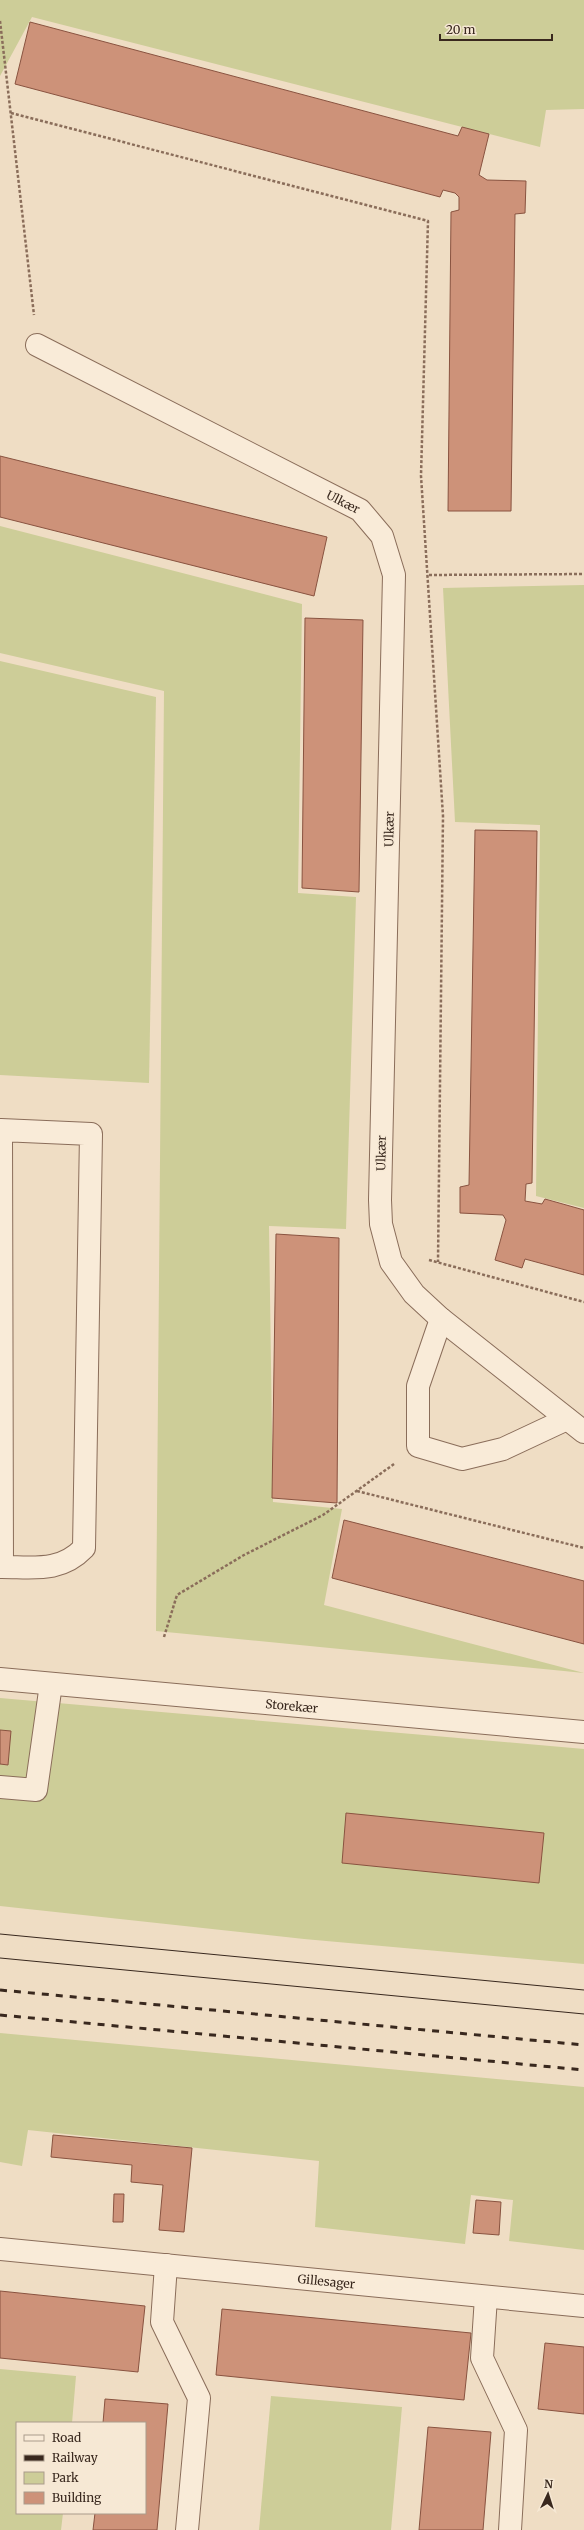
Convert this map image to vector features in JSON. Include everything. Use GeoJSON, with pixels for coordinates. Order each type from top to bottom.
{"type":"FeatureCollection","features":[{"type":"Feature","properties":{"kind":"street","name":"Ulkær"},"geometry":{"type":"LineString","coordinates":[[37,345],[360,510],[382,536],[394,575],[380,1200],[381,1224],[386,1247],[391,1262],[401,1278],[441,1319],[584,1432]]}},
{"type":"Feature","properties":{"kind":"street"},"geometry":{"type":"LineString","coordinates":[[1,1130],[91,1134],[84,1548],[67,1563],[49,1567],[1,1567],[1,1130]]}},
{"type":"Feature","properties":{"kind":"street"},"geometry":{"type":"LineString","coordinates":[[441,1319],[418,1386],[418,1446],[462,1460],[503,1449],[567,1418]]}},
{"type":"Feature","properties":{"kind":"street","name":"Storekær"},"geometry":{"type":"LineString","coordinates":[[0,1679],[584,1732]]}},
{"type":"Feature","properties":{"kind":"street"},"geometry":{"type":"LineString","coordinates":[[0,1787],[36,1790],[51,1684]]}},
{"type":"Feature","properties":{"kind":"street","name":"Gillesager"},"geometry":{"type":"LineString","coordinates":[[0,2249],[584,2306]]}},
{"type":"Feature","properties":{"kind":"street"},"geometry":{"type":"LineString","coordinates":[[166,2265],[162,2322],[199,2398],[187,2530]]}},
{"type":"Feature","properties":{"kind":"street"},"geometry":{"type":"LineString","coordinates":[[486,2297],[482,2358],[516,2430],[510,2530]]}},
{"type":"Feature","properties":{"kind":"path"},"geometry":{"type":"LineString","coordinates":[[0,21],[37,345]]}},
{"type":"Feature","properties":{"kind":"path"},"geometry":{"type":"LineString","coordinates":[[394,575],[584,574]]}},
{"type":"Feature","properties":{"kind":"path"},"geometry":{"type":"LineString","coordinates":[[386,1247],[584,1302]]}},
{"type":"Feature","properties":{"kind":"path"},"geometry":{"type":"LineString","coordinates":[[164,1637],[178,1594],[244,1555],[323,1515],[418,1446]]}},
{"type":"Feature","properties":{"kind":"path"},"geometry":{"type":"LineString","coordinates":[[357,1491],[584,1548]]}},
{"type":"Feature","properties":{"kind":"green space"},"geometry":{"type":"Polygon","coordinates":[[[0,0],[584,0],[584,109],[546,110],[540,147],[32,17],[0,76],[0,0]]]}},
{"type":"Feature","properties":{"kind":"green space"},"geometry":{"type":"Polygon","coordinates":[[[0,526],[302,604],[298,893],[356,897],[346,1229],[269,1226],[273,1502],[342,1509],[324,1605],[584,1673],[156,1631],[164,691],[0,653],[0,526]]]}},
{"type":"Feature","properties":{"kind":"green space"},"geometry":{"type":"Polygon","coordinates":[[[584,585],[584,1208],[536,1196],[540,825],[455,822],[443,588],[584,585]]]}},
{"type":"Feature","properties":{"kind":"green space"},"geometry":{"type":"Polygon","coordinates":[[[0,661],[156,697],[149,1083],[0,1075],[0,661]]]}},
{"type":"Feature","properties":{"kind":"green space"},"geometry":{"type":"Polygon","coordinates":[[[0,1698],[584,1749],[584,1964],[304,1939],[0,1906],[0,1698]]]}},
{"type":"Feature","properties":{"kind":"green space"},"geometry":{"type":"Polygon","coordinates":[[[0,2033],[584,2087],[584,2250],[509,2241],[513,2200],[471,2195],[465,2244],[315,2227],[319,2161],[28,2130],[22,2166],[0,2162],[0,2033]]]}},
{"type":"Feature","properties":{"kind":"green space"},"geometry":{"type":"Polygon","coordinates":[[[0,2369],[76,2376],[72,2422],[16,2422],[16,2514],[63,2514],[61,2530],[0,2530],[0,2369]]]}},
{"type":"Feature","properties":{"kind":"green space"},"geometry":{"type":"Polygon","coordinates":[[[271,2396],[402,2407],[391,2530],[259,2530],[271,2396]]]}},
{"type":"Feature","properties":{"kind":"building"},"geometry":{"type":"Polygon","coordinates":[[[30,22],[458,136],[462,127],[489,134],[479,175],[487,180],[526,181],[525,213],[515,214],[511,511],[448,511],[451,212],[459,210],[459,197],[455,193],[443,190],[440,197],[15,84],[30,22]]]}},
{"type":"Feature","properties":{"kind":"building"},"geometry":{"type":"Polygon","coordinates":[[[0,456],[327,537],[314,596],[0,517],[0,456]]]}},
{"type":"Feature","properties":{"kind":"building"},"geometry":{"type":"Polygon","coordinates":[[[305,618],[363,620],[359,892],[302,888],[305,618]]]}},
{"type":"Feature","properties":{"kind":"building"},"geometry":{"type":"Polygon","coordinates":[[[475,830],[537,831],[532,1183],[526,1184],[525,1201],[542,1204],[545,1199],[584,1210],[584,1275],[525,1259],[522,1268],[495,1260],[506,1220],[503,1215],[460,1213],[460,1187],[469,1185],[475,830]]]}},
{"type":"Feature","properties":{"kind":"building"},"geometry":{"type":"Polygon","coordinates":[[[276,1234],[339,1238],[337,1503],[272,1498],[276,1234]]]}},
{"type":"Feature","properties":{"kind":"building"},"geometry":{"type":"Polygon","coordinates":[[[344,1520],[584,1581],[584,1644],[332,1578],[344,1520]]]}},
{"type":"Feature","properties":{"kind":"building"},"geometry":{"type":"Polygon","coordinates":[[[0,1730],[11,1731],[8,1765],[0,1764],[0,1730]]]}},
{"type":"Feature","properties":{"kind":"building"},"geometry":{"type":"Polygon","coordinates":[[[346,1813],[544,1833],[539,1883],[342,1863],[346,1813]]]}},
{"type":"Feature","properties":{"kind":"building"},"geometry":{"type":"Polygon","coordinates":[[[53,2135],[192,2148],[184,2232],[159,2230],[163,2185],[131,2182],[132,2165],[51,2157],[53,2135]]]}},
{"type":"Feature","properties":{"kind":"building"},"geometry":{"type":"Polygon","coordinates":[[[114,2194],[124,2194],[123,2222],[113,2222],[114,2194]]]}},
{"type":"Feature","properties":{"kind":"building"},"geometry":{"type":"Polygon","coordinates":[[[476,2200],[501,2202],[499,2235],[473,2233],[476,2200]]]}},
{"type":"Feature","properties":{"kind":"building"},"geometry":{"type":"Polygon","coordinates":[[[0,2291],[145,2306],[138,2372],[0,2358],[0,2291]]]}},
{"type":"Feature","properties":{"kind":"building"},"geometry":{"type":"Polygon","coordinates":[[[222,2309],[471,2333],[464,2400],[216,2375],[222,2309]]]}},
{"type":"Feature","properties":{"kind":"building"},"geometry":{"type":"Polygon","coordinates":[[[545,2343],[584,2347],[584,2414],[538,2409],[545,2343]]]}},
{"type":"Feature","properties":{"kind":"building"},"geometry":{"type":"Polygon","coordinates":[[[105,2399],[168,2404],[157,2530],[93,2530],[95,2514],[146,2514],[146,2422],[103,2422],[105,2399]]]}},
{"type":"Feature","properties":{"kind":"building"},"geometry":{"type":"Polygon","coordinates":[[[428,2427],[491,2432],[483,2530],[419,2530],[428,2427]]]}},
{"type":"Feature","properties":{"kind":"tram line"},"geometry":{"type":"LineString","coordinates":[[0,1934],[584,1990]]}},
{"type":"Feature","properties":{"kind":"tram line"},"geometry":{"type":"LineString","coordinates":[[0,1958],[584,2014]]}},
{"type":"Feature","properties":{"kind":"railway"},"geometry":{"type":"LineString","coordinates":[[0,1990],[584,2045]]}},
{"type":"Feature","properties":{"kind":"railway"},"geometry":{"type":"LineString","coordinates":[[0,2015],[584,2070]]}}]}
